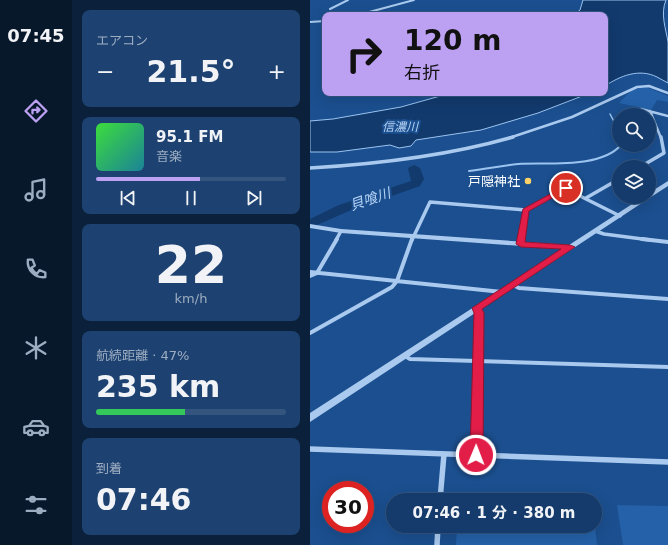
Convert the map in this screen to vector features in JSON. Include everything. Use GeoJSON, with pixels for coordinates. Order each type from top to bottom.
{"type":"FeatureCollection","features":[{"type":"Feature","properties":{"kind":"street"},"geometry":{"type":"LineString","coordinates":[[330,9],[348,0]]}},
{"type":"Feature","properties":{"kind":"street"},"geometry":{"type":"LineString","coordinates":[[369,12],[414,0]]}},
{"type":"Feature","properties":{"kind":"street"},"geometry":{"type":"LineString","coordinates":[[310,22],[322,21]]}},
{"type":"Feature","properties":{"kind":"street"},"geometry":{"type":"LineString","coordinates":[[310,168],[366,164],[467,149],[509,139],[564,121],[637,87],[649,86],[668,93]]}},
{"type":"Feature","properties":{"kind":"street"},"geometry":{"type":"LineString","coordinates":[[656,113],[668,116]]}},
{"type":"Feature","properties":{"kind":"street"},"geometry":{"type":"LineString","coordinates":[[652,160],[664,153],[664,145],[656,130]]}},
{"type":"Feature","properties":{"kind":"street"},"geometry":{"type":"LineString","coordinates":[[586,198],[612,183]]}},
{"type":"Feature","properties":{"kind":"street"},"geometry":{"type":"LineString","coordinates":[[656,191],[668,183]]}},
{"type":"Feature","properties":{"kind":"street"},"geometry":{"type":"LineString","coordinates":[[310,333],[392,287],[397,281],[413,236],[430,202],[526,210],[566,188],[620,216]]}},
{"type":"Feature","properties":{"kind":"street"},"geometry":{"type":"LineString","coordinates":[[310,418],[637,204]]}},
{"type":"Feature","properties":{"kind":"street"},"geometry":{"type":"LineString","coordinates":[[521,244],[526,210]]}},
{"type":"Feature","properties":{"kind":"street"},"geometry":{"type":"LineString","coordinates":[[310,226],[341,231],[570,247]]}},
{"type":"Feature","properties":{"kind":"street"},"geometry":{"type":"LineString","coordinates":[[310,276],[317,273],[341,231]]}},
{"type":"Feature","properties":{"kind":"street"},"geometry":{"type":"LineString","coordinates":[[595,231],[604,234],[668,242]]}},
{"type":"Feature","properties":{"kind":"street"},"geometry":{"type":"LineString","coordinates":[[310,272],[502,292]]}},
{"type":"Feature","properties":{"kind":"street"},"geometry":{"type":"LineString","coordinates":[[513,285],[519,288],[668,299]]}},
{"type":"Feature","properties":{"kind":"street"},"geometry":{"type":"LineString","coordinates":[[476,455],[479,313],[477,308]]}},
{"type":"Feature","properties":{"kind":"street"},"geometry":{"type":"LineString","coordinates":[[405,356],[410,359],[668,367]]}},
{"type":"Feature","properties":{"kind":"street"},"geometry":{"type":"LineString","coordinates":[[310,449],[668,462]]}},
{"type":"Feature","properties":{"kind":"street"},"geometry":{"type":"LineString","coordinates":[[441,493],[444,454]]}},
{"type":"Feature","properties":{"kind":"street"},"geometry":{"type":"LineString","coordinates":[[437,545],[438,533]]}},
{"type":"Feature","properties":{"kind":"shaded area"},"geometry":{"type":"Polygon","coordinates":[[[646,87],[668,96],[668,102],[657,100],[652,108],[642,108],[619,103],[632,90],[646,87]]]}},
{"type":"Feature","properties":{"kind":"shaded area"},"geometry":{"type":"Polygon","coordinates":[[[617,505],[668,506],[668,545],[623,545],[617,505]]]}},
{"type":"Feature","properties":{"kind":"shaded area"},"geometry":{"type":"Polygon","coordinates":[[[457,533],[596,533],[597,545],[456,545],[457,533]]]}},
{"type":"Feature","properties":{"kind":"water"},"geometry":{"type":"Polygon","coordinates":[[[583,0],[666,0],[663,16],[668,42],[668,83],[650,74],[637,73],[623,76],[608,84],[608,12],[578,12],[580,10],[583,0]]]}},
{"type":"Feature","properties":{"kind":"water","name":"信濃川"},"geometry":{"type":"Polygon","coordinates":[[[440,96],[582,96],[538,113],[481,130],[416,140],[411,146],[399,148],[390,145],[337,152],[310,152],[310,121],[333,119],[401,107],[440,96]]]}},
{"type":"Feature","properties":{"kind":"waterway"},"geometry":{"type":"LineString","coordinates":[[610,114],[612,118]]}},
{"type":"Feature","properties":{"kind":"waterway"},"geometry":{"type":"LineString","coordinates":[[469,171],[518,164],[572,163],[600,158],[613,152]]}},
{"type":"Feature","properties":{"kind":"waterway","name":"貝喰川"},"geometry":{"type":"LineString","coordinates":[[310,224],[344,208],[416,183],[418,179],[414,168]]}},
{"type":"Feature","properties":{"kind":"place","name":"戸隠神社"},"geometry":{"type":"Point","coordinates":[528,181]}},
{"type":"Feature","properties":{"kind":"route"},"geometry":{"type":"LineString","coordinates":[[476,455],[479,313],[477,308],[570,247],[521,244],[526,210],[566,188]]}}]}
